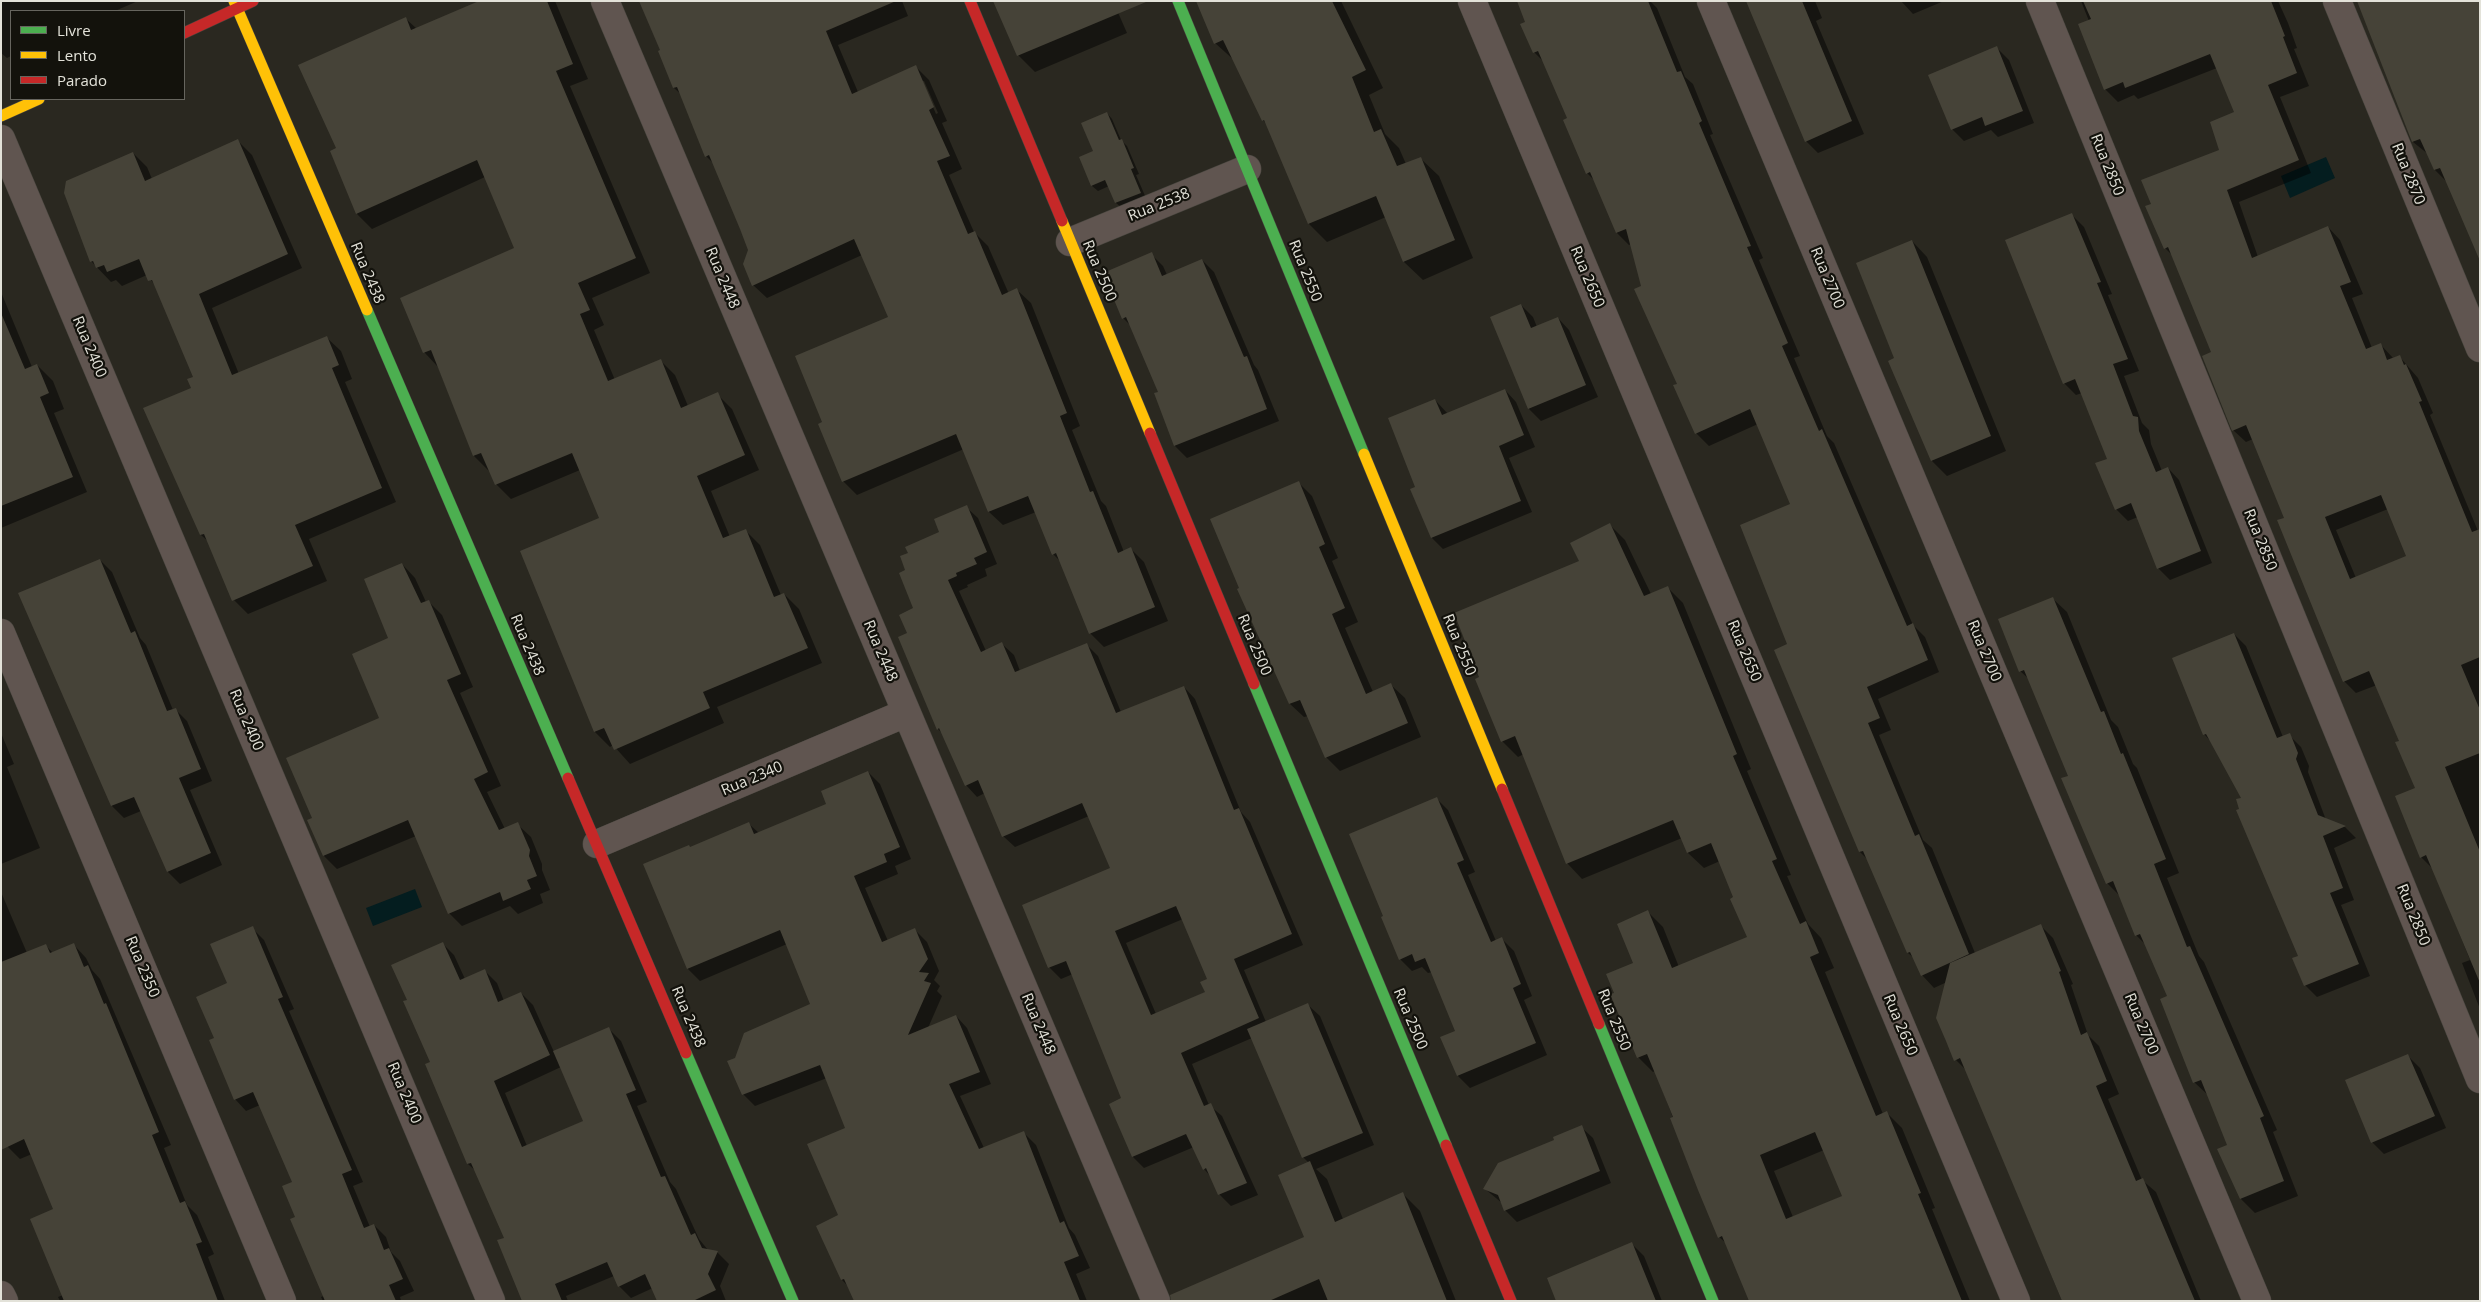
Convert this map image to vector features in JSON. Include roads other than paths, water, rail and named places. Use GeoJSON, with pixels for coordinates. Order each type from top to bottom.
{"type":"FeatureCollection","features":[{"type":"Feature","properties":{"kind":"main road"},"geometry":{"type":"LineString","coordinates":[[185,32],[235,5],[253,1]]}},
{"type":"Feature","properties":{"kind":"main road","name":"Rua 2500"},"geometry":{"type":"LineString","coordinates":[[970,1],[1511,1301]]}},
{"type":"Feature","properties":{"kind":"main road","name":"Rua 2550"},"geometry":{"type":"LineString","coordinates":[[1178,1],[1713,1301]]}},
{"type":"Feature","properties":{"kind":"main road","name":"Rua 2438"},"geometry":{"type":"LineString","coordinates":[[235,5],[793,1301]]}},
{"type":"Feature","properties":{"kind":"main road"},"geometry":{"type":"LineString","coordinates":[[1,116],[37,100]]}},
{"type":"Feature","properties":{"kind":"street","name":"Rua 2448"},"geometry":{"type":"LineString","coordinates":[[604,1],[1156,1301]]}},
{"type":"Feature","properties":{"kind":"street","name":"Rua 2650"},"geometry":{"type":"LineString","coordinates":[[1472,1],[2016,1301]]}},
{"type":"Feature","properties":{"kind":"street","name":"Rua 2700"},"geometry":{"type":"LineString","coordinates":[[1711,1],[2257,1301]]}},
{"type":"Feature","properties":{"kind":"street","name":"Rua 2850"},"geometry":{"type":"LineString","coordinates":[[2040,1],[2480,1079]]}},
{"type":"Feature","properties":{"kind":"street","name":"Rua 2870"},"geometry":{"type":"LineString","coordinates":[[2337,1],[2480,348]]}},
{"type":"Feature","properties":{"kind":"street","name":"Rua 2400"},"geometry":{"type":"LineString","coordinates":[[1,139],[491,1301]]}},
{"type":"Feature","properties":{"kind":"street","name":"Rua 2538"},"geometry":{"type":"LineString","coordinates":[[1070,242],[1247,169]]}},
{"type":"Feature","properties":{"kind":"street","name":"Rua 2350"},"geometry":{"type":"LineString","coordinates":[[1,633],[282,1301]]}},
{"type":"Feature","properties":{"kind":"street","name":"Rua 2340"},"geometry":{"type":"LineString","coordinates":[[597,844],[906,713]]}},
{"type":"Feature","properties":{"kind":"street"},"geometry":{"type":"LineString","coordinates":[[1,1295],[4,1301]]}},
{"type":"Feature","properties":{"kind":"water"},"geometry":{"type":"Polygon","coordinates":[[[2326,157],[2335,178],[2290,198],[2281,176],[2326,157]]]}},
{"type":"Feature","properties":{"kind":"water"},"geometry":{"type":"Polygon","coordinates":[[[415,889],[422,907],[373,926],[366,908],[415,889]]]}}]}
